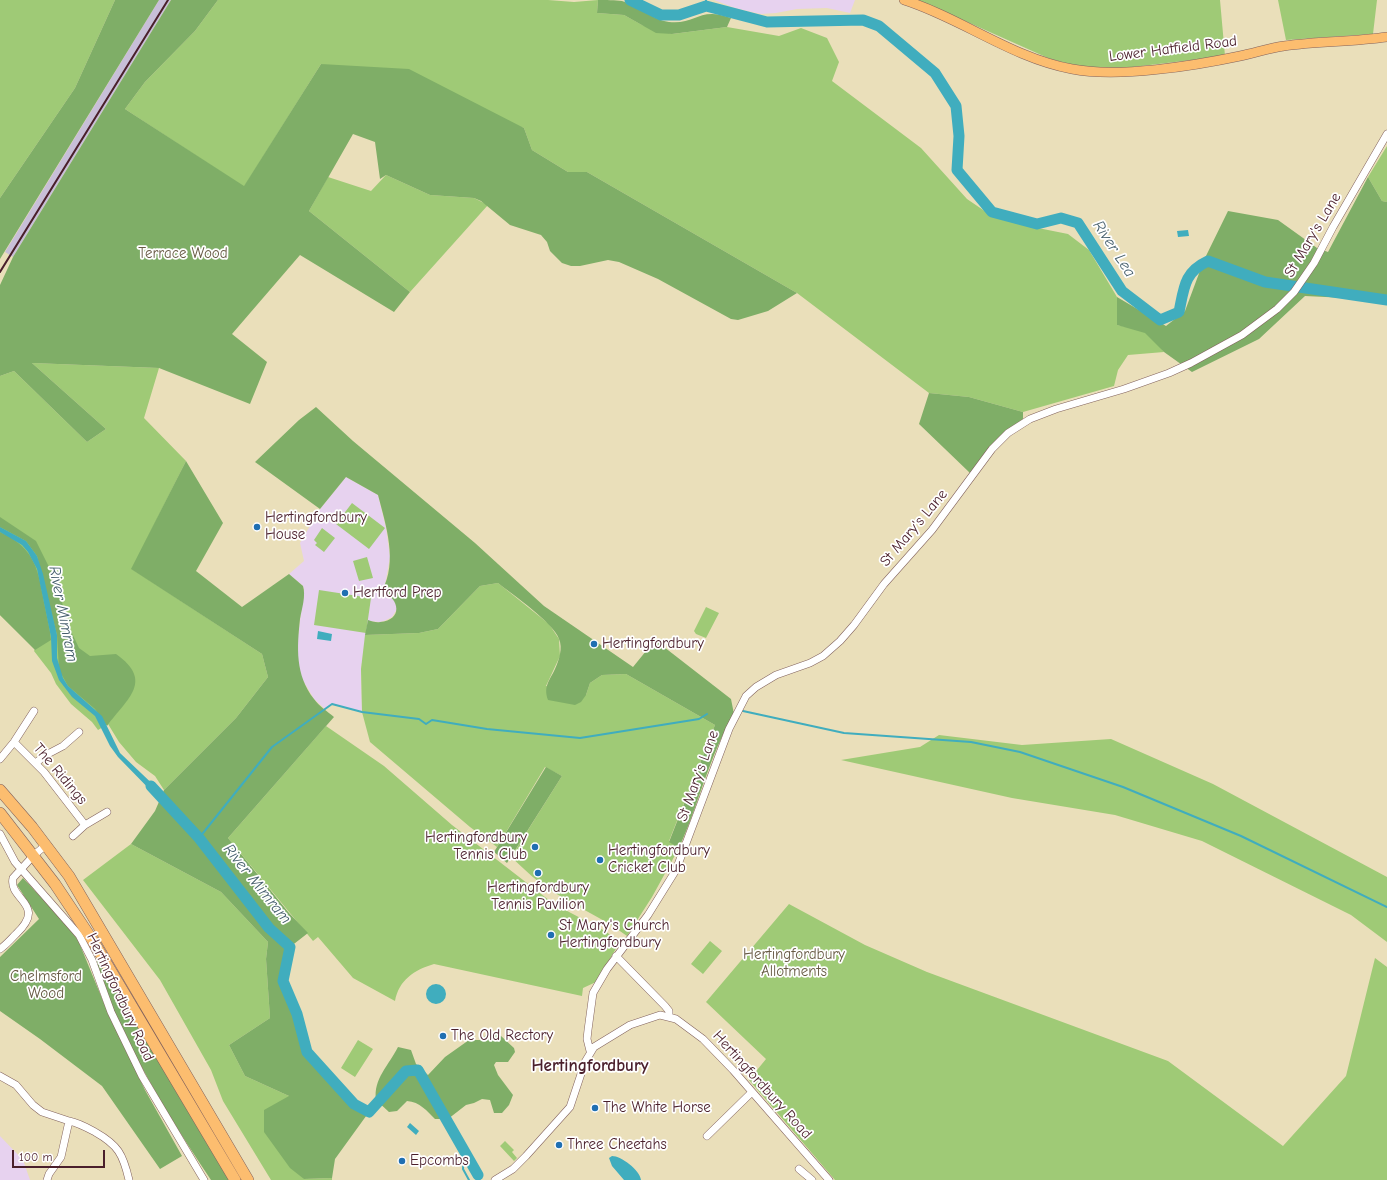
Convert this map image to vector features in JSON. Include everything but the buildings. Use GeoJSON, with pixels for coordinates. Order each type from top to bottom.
{"type":"FeatureCollection","features":[{"type":"Feature","properties":{"kind":"highway"},"geometry":{"type":"LineString","coordinates":[[0,790],[46,845],[69,876],[248,1180]]}},
{"type":"Feature","properties":{"kind":"highway"},"geometry":{"type":"LineString","coordinates":[[0,813],[34,855],[93,941],[235,1180]]}},
{"type":"Feature","properties":{"kind":"main road","name":"Lower Hatfield Road"},"geometry":{"type":"LineString","coordinates":[[904,0],[931,9],[1001,44],[1057,65],[1082,71],[1112,72],[1169,67],[1223,59],[1283,46],[1387,37]]}},
{"type":"Feature","properties":{"kind":"street","name":"St Mary's Lane"},"geometry":{"type":"LineString","coordinates":[[590,1052],[587,1039],[593,992],[616,956],[638,929],[676,870],[727,734],[746,696],[756,687],[776,675],[810,663],[823,656],[840,641],[854,625],[884,584],[943,517],[999,442],[1021,424],[1049,411],[1169,374],[1223,347],[1257,326],[1277,309],[1294,292],[1305,277],[1387,134]]}},
{"type":"Feature","properties":{"kind":"street"},"geometry":{"type":"LineString","coordinates":[[0,759],[14,742],[34,711]]}},
{"type":"Feature","properties":{"kind":"street"},"geometry":{"type":"LineString","coordinates":[[36,763],[48,753],[63,746],[80,732]]}},
{"type":"Feature","properties":{"kind":"street","name":"The Ridings"},"geometry":{"type":"LineString","coordinates":[[14,742],[36,763],[59,789],[85,825]]}},
{"type":"Feature","properties":{"kind":"street","name":"The Ridings"},"geometry":{"type":"LineString","coordinates":[[73,836],[85,825],[107,812]]}},
{"type":"Feature","properties":{"kind":"street","name":"Hertingfordbury Road"},"geometry":{"type":"LineString","coordinates":[[0,834],[20,869],[79,935],[92,960],[111,1012],[142,1076],[204,1180]]}},
{"type":"Feature","properties":{"kind":"street"},"geometry":{"type":"LineString","coordinates":[[0,949],[26,924],[28,917],[27,907],[12,883],[13,878],[34,855],[46,845]]}},
{"type":"Feature","properties":{"kind":"street","name":"Hertingfordbury Road"},"geometry":{"type":"LineString","coordinates":[[616,956],[665,1006],[669,1011],[669,1016],[682,1023],[703,1039],[752,1092],[829,1180]]}},
{"type":"Feature","properties":{"kind":"street"},"geometry":{"type":"LineString","coordinates":[[495,1180],[504,1175],[526,1156],[570,1107],[583,1066],[590,1052],[602,1041],[630,1025],[652,1017],[669,1016]]}},
{"type":"Feature","properties":{"kind":"street"},"geometry":{"type":"LineString","coordinates":[[0,1076],[16,1086],[33,1105],[42,1112],[85,1126],[114,1145],[124,1161],[129,1180]]}},
{"type":"Feature","properties":{"kind":"street"},"geometry":{"type":"LineString","coordinates":[[707,1136],[752,1092]]}},
{"type":"Feature","properties":{"kind":"street"},"geometry":{"type":"LineString","coordinates":[[47,1180],[49,1174],[61,1157],[69,1121]]}},
{"type":"Feature","properties":{"kind":"street"},"geometry":{"type":"LineString","coordinates":[[799,1169],[812,1180]]}},
{"type":"Feature","properties":{"kind":"shaded area"},"geometry":{"type":"Polygon","coordinates":[[[159,0],[171,0],[13,257],[5,252],[159,0]]]}},
{"type":"Feature","properties":{"kind":"shaded area"},"geometry":{"type":"Polygon","coordinates":[[[714,0],[855,0],[850,13],[827,8],[797,9],[761,14],[735,8],[714,0]]]}},
{"type":"Feature","properties":{"kind":"shaded area","name":"Hertford Prep"},"geometry":{"type":"Polygon","coordinates":[[[346,477],[378,495],[386,528],[390,557],[385,585],[397,605],[397,609],[392,617],[380,622],[368,621],[361,669],[362,712],[332,704],[325,709],[314,699],[301,677],[297,644],[304,590],[303,586],[289,574],[304,561],[300,543],[320,509],[346,477]]]}},
{"type":"Feature","properties":{"kind":"shaded area"},"geometry":{"type":"Polygon","coordinates":[[[0,1136],[23,1160],[30,1180],[0,1180],[0,1136]]]}},
{"type":"Feature","properties":{"kind":"green space"},"geometry":{"type":"Polygon","coordinates":[[[0,0],[115,0],[75,88],[0,198],[0,0]]]}},
{"type":"Feature","properties":{"kind":"green space"},"geometry":{"type":"Polygon","coordinates":[[[115,0],[159,0],[0,259],[0,198],[75,88],[115,0]]]}},
{"type":"Feature","properties":{"kind":"green space","name":"Terrace Wood"},"geometry":{"type":"Polygon","coordinates":[[[171,0],[218,0],[195,31],[145,82],[125,109],[244,186],[321,64],[409,69],[524,128],[532,150],[568,172],[587,172],[797,293],[768,311],[738,320],[731,319],[658,279],[619,262],[608,260],[580,266],[571,266],[562,263],[550,251],[547,242],[541,235],[510,225],[481,201],[474,198],[430,195],[386,175],[380,179],[375,142],[353,134],[309,211],[410,292],[394,312],[300,255],[232,334],[267,362],[250,404],[159,368],[32,363],[106,429],[87,442],[14,371],[0,376],[0,285],[13,257],[171,0]]]}},
{"type":"Feature","properties":{"kind":"green space"},"geometry":{"type":"Polygon","coordinates":[[[218,0],[548,0],[574,2],[598,0],[597,13],[624,15],[642,25],[672,34],[727,27],[779,36],[801,28],[827,38],[839,62],[832,81],[921,148],[967,199],[992,216],[1068,234],[1089,250],[1117,297],[1117,325],[1147,331],[1164,352],[1128,355],[1118,370],[1114,386],[1023,412],[969,397],[929,393],[797,293],[587,172],[568,172],[532,150],[524,128],[321,64],[244,187],[125,109],[145,82],[195,31],[218,0]]]}},
{"type":"Feature","properties":{"kind":"green space"},"geometry":{"type":"Polygon","coordinates":[[[598,0],[622,1],[657,19],[669,22],[686,21],[712,14],[731,18],[727,27],[672,34],[656,33],[624,15],[597,13],[598,0]]]}},
{"type":"Feature","properties":{"kind":"green space"},"geometry":{"type":"Polygon","coordinates":[[[918,0],[1220,0],[1225,56],[1116,69],[1079,67],[1048,58],[918,0]]]}},
{"type":"Feature","properties":{"kind":"green space"},"geometry":{"type":"Polygon","coordinates":[[[1278,0],[1377,0],[1373,34],[1286,40],[1278,0]]]}},
{"type":"Feature","properties":{"kind":"green space"},"geometry":{"type":"Polygon","coordinates":[[[1387,146],[1387,202],[1382,201],[1368,177],[1387,146]]]}},
{"type":"Feature","properties":{"kind":"green space"},"geometry":{"type":"Polygon","coordinates":[[[386,175],[430,195],[474,198],[488,205],[410,292],[309,211],[328,177],[371,191],[386,175]]]}},
{"type":"Feature","properties":{"kind":"green space"},"geometry":{"type":"Polygon","coordinates":[[[1368,177],[1382,201],[1387,202],[1387,300],[1305,296],[1259,339],[1192,372],[1164,352],[1145,333],[1117,325],[1117,297],[1166,326],[1185,311],[1204,260],[1228,211],[1278,220],[1317,248],[1328,252],[1368,177]]]}},
{"type":"Feature","properties":{"kind":"green space"},"geometry":{"type":"Polygon","coordinates":[[[32,363],[159,368],[144,418],[186,461],[132,569],[262,654],[268,677],[236,718],[164,790],[155,776],[136,762],[119,742],[108,724],[98,730],[92,722],[71,704],[56,684],[51,673],[34,651],[35,649],[0,615],[0,376],[14,371],[87,442],[106,429],[32,363]]]}},
{"type":"Feature","properties":{"kind":"green space"},"geometry":{"type":"Polygon","coordinates":[[[929,393],[969,397],[1023,412],[1023,419],[999,437],[970,473],[919,424],[929,393]]]}},
{"type":"Feature","properties":{"kind":"green space"},"geometry":{"type":"Polygon","coordinates":[[[316,407],[353,441],[475,543],[544,606],[633,667],[655,640],[731,699],[734,714],[725,730],[711,763],[679,848],[669,842],[715,725],[626,674],[602,675],[590,683],[586,695],[581,702],[575,705],[548,700],[546,691],[547,687],[560,654],[561,646],[559,639],[556,632],[541,617],[498,583],[480,586],[438,629],[419,633],[365,635],[368,620],[377,622],[387,620],[393,617],[396,609],[393,599],[382,591],[387,580],[390,556],[387,531],[378,495],[346,477],[320,509],[255,462],[299,420],[316,407]]]}},
{"type":"Feature","properties":{"kind":"green space"},"geometry":{"type":"Polygon","coordinates":[[[186,461],[223,523],[196,571],[242,607],[289,574],[303,586],[304,598],[298,640],[300,671],[308,690],[314,699],[334,717],[228,838],[289,913],[308,933],[290,947],[283,981],[296,1010],[307,1052],[354,1104],[369,1112],[335,1159],[332,1178],[304,1179],[290,1168],[264,1132],[264,1110],[289,1096],[245,1076],[229,1045],[270,1018],[266,959],[268,942],[221,892],[131,844],[155,811],[164,790],[236,718],[268,677],[262,654],[131,569],[186,461]]]}},
{"type":"Feature","properties":{"kind":"green space"},"geometry":{"type":"Polygon","coordinates":[[[352,503],[385,528],[369,549],[336,524],[352,503]]]}},
{"type":"Feature","properties":{"kind":"green space"},"geometry":{"type":"Polygon","coordinates":[[[0,517],[36,541],[55,579],[70,629],[79,648],[90,656],[116,654],[134,673],[134,690],[123,707],[107,726],[95,709],[68,686],[59,670],[57,635],[37,556],[26,541],[0,527],[0,517]]]}},
{"type":"Feature","properties":{"kind":"green space"},"geometry":{"type":"Polygon","coordinates":[[[322,528],[335,538],[324,552],[315,545],[317,543],[314,540],[322,528]]]}},
{"type":"Feature","properties":{"kind":"green space"},"geometry":{"type":"Polygon","coordinates":[[[0,532],[22,546],[29,554],[34,562],[40,582],[51,640],[35,650],[0,615],[0,532]]]}},
{"type":"Feature","properties":{"kind":"green space"},"geometry":{"type":"Polygon","coordinates":[[[367,557],[373,578],[359,581],[353,561],[367,557]]]}},
{"type":"Feature","properties":{"kind":"green space"},"geometry":{"type":"Polygon","coordinates":[[[498,583],[549,624],[559,639],[560,656],[546,686],[586,695],[590,683],[602,675],[626,674],[715,725],[669,841],[679,848],[652,897],[627,936],[546,887],[511,857],[562,776],[545,767],[497,847],[470,827],[370,742],[362,712],[361,669],[365,635],[419,633],[438,629],[480,586],[498,583]]]}},
{"type":"Feature","properties":{"kind":"green space"},"geometry":{"type":"Polygon","coordinates":[[[319,590],[371,598],[366,633],[314,625],[319,590]]]}},
{"type":"Feature","properties":{"kind":"green space"},"geometry":{"type":"Polygon","coordinates":[[[706,607],[719,613],[706,638],[696,634],[694,631],[706,607]]]}},
{"type":"Feature","properties":{"kind":"green space"},"geometry":{"type":"Polygon","coordinates":[[[326,726],[384,766],[452,825],[554,904],[605,931],[620,942],[596,982],[583,988],[582,996],[434,964],[420,969],[408,977],[400,987],[395,1001],[353,978],[318,937],[313,941],[228,838],[326,726]]]}},
{"type":"Feature","properties":{"kind":"green space"},"geometry":{"type":"Polygon","coordinates":[[[939,735],[1022,745],[1111,739],[1213,784],[1387,877],[1387,942],[1351,915],[1202,841],[1115,815],[1012,798],[841,760],[920,747],[939,735]]]}},
{"type":"Feature","properties":{"kind":"green space"},"geometry":{"type":"Polygon","coordinates":[[[546,767],[562,776],[507,863],[494,852],[546,767]]]}},
{"type":"Feature","properties":{"kind":"green space"},"geometry":{"type":"Polygon","coordinates":[[[131,844],[221,892],[268,942],[266,959],[270,1018],[229,1045],[245,1076],[289,1096],[304,1179],[332,1178],[332,1180],[271,1180],[223,1101],[211,1070],[160,980],[83,880],[131,844]]]}},
{"type":"Feature","properties":{"kind":"green space","name":"Chelmsford Wood"},"geometry":{"type":"Polygon","coordinates":[[[23,878],[65,923],[78,940],[108,1013],[145,1090],[182,1156],[160,1169],[102,1086],[0,1011],[0,957],[39,919],[17,885],[23,878]]]}},
{"type":"Feature","properties":{"kind":"green space","name":"Hertingfordbury Allotments"},"geometry":{"type":"Polygon","coordinates":[[[789,904],[865,945],[927,972],[1168,1061],[1283,1146],[1346,1076],[1375,958],[1387,967],[1387,1180],[835,1180],[749,1080],[766,1059],[706,1002],[789,904]]]}},
{"type":"Feature","properties":{"kind":"green space"},"geometry":{"type":"Polygon","coordinates":[[[710,941],[722,951],[703,974],[691,964],[710,941]]]}},
{"type":"Feature","properties":{"kind":"green space"},"geometry":{"type":"Polygon","coordinates":[[[96,957],[231,1180],[211,1180],[169,1115],[140,1064],[115,1014],[98,969],[96,957]]]}},
{"type":"Feature","properties":{"kind":"green space"},"geometry":{"type":"Polygon","coordinates":[[[488,1032],[501,1036],[514,1048],[515,1052],[508,1062],[496,1062],[494,1065],[498,1075],[513,1095],[509,1105],[502,1113],[494,1113],[490,1100],[482,1099],[466,1105],[448,1119],[435,1119],[423,1107],[416,1103],[407,1101],[397,1111],[389,1112],[376,1100],[379,1079],[398,1047],[411,1050],[416,1064],[428,1075],[445,1057],[469,1040],[482,1040],[488,1032]]]}},
{"type":"Feature","properties":{"kind":"green space"},"geometry":{"type":"Polygon","coordinates":[[[358,1040],[373,1049],[355,1077],[341,1068],[358,1040]]]}},
{"type":"Feature","properties":{"kind":"green space"},"geometry":{"type":"Polygon","coordinates":[[[505,1141],[514,1150],[512,1152],[517,1158],[514,1161],[500,1146],[505,1141]]]}},
{"type":"Feature","properties":{"kind":"water"},"geometry":{"type":"Polygon","coordinates":[[[1188,230],[1189,236],[1178,237],[1177,231],[1188,230]]]}},
{"type":"Feature","properties":{"kind":"water"},"geometry":{"type":"Polygon","coordinates":[[[0,527],[26,541],[37,556],[43,574],[57,635],[57,658],[63,678],[68,686],[102,716],[120,753],[163,794],[160,800],[118,757],[110,746],[95,716],[72,697],[59,680],[52,661],[51,637],[37,569],[28,552],[22,545],[0,532],[0,527]]]}},
{"type":"Feature","properties":{"kind":"water"},"geometry":{"type":"Polygon","coordinates":[[[318,631],[332,634],[331,641],[317,639],[318,631]]]}},
{"type":"Feature","properties":{"kind":"water"},"geometry":{"type":"Polygon","coordinates":[[[436,984],[443,987],[446,994],[443,1001],[436,1004],[429,1001],[426,994],[429,987],[436,984]]]}},
{"type":"Feature","properties":{"kind":"water"},"geometry":{"type":"Polygon","coordinates":[[[410,1123],[419,1131],[416,1135],[407,1127],[410,1123]]]}},
{"type":"Feature","properties":{"kind":"water"},"geometry":{"type":"Polygon","coordinates":[[[612,1156],[620,1158],[630,1164],[640,1176],[641,1180],[624,1180],[612,1166],[609,1158],[612,1156]]]}},
{"type":"Feature","properties":{"kind":"waterway","name":"River Lea"},"geometry":{"type":"LineString","coordinates":[[630,0],[661,15],[679,15],[706,6],[767,22],[863,20],[879,26],[935,73],[956,106],[959,136],[957,170],[992,212],[1037,224],[1061,218],[1078,223],[1122,291],[1160,320],[1179,312],[1186,282],[1194,270],[1208,261],[1265,282],[1387,300]]}},
{"type":"Feature","properties":{"kind":"waterway","name":"River Lea"},"geometry":{"type":"LineString","coordinates":[[706,0],[706,6]]}},
{"type":"Feature","properties":{"kind":"waterway"},"geometry":{"type":"LineString","coordinates":[[199,838],[272,747],[332,704],[362,712],[419,719],[426,724],[432,720],[487,729],[580,738],[699,719],[707,714]]}},
{"type":"Feature","properties":{"kind":"waterway"},"geometry":{"type":"LineString","coordinates":[[743,711],[844,733],[971,742],[1020,752],[1123,787],[1241,836],[1387,907]]}},
{"type":"Feature","properties":{"kind":"waterway","name":"River Mimram"},"geometry":{"type":"LineString","coordinates":[[151,786],[199,838],[269,928],[290,947],[283,981],[297,1014],[307,1052],[354,1104],[369,1112],[406,1071],[418,1070],[478,1175]]}},
{"type":"Feature","properties":{"kind":"waterway"},"geometry":{"type":"LineString","coordinates":[[464,1150],[463,1169],[469,1180]]}},
{"type":"Feature","properties":{"kind":"railway"},"geometry":{"type":"LineString","coordinates":[[0,272],[168,0]]}},
{"type":"Feature","properties":{"kind":"place","name":"Hertingfordbury House"},"geometry":{"type":"Point","coordinates":[257,527]}},
{"type":"Feature","properties":{"kind":"place","name":"Hertford Prep"},"geometry":{"type":"Point","coordinates":[345,593]}},
{"type":"Feature","properties":{"kind":"place","name":"Hertingfordbury"},"geometry":{"type":"Point","coordinates":[594,644]}},
{"type":"Feature","properties":{"kind":"place","name":"Hertingfordbury Tennis Club"},"geometry":{"type":"Point","coordinates":[535,847]}},
{"type":"Feature","properties":{"kind":"place","name":"Hertingfordbury Cricket Club"},"geometry":{"type":"Point","coordinates":[600,860]}},
{"type":"Feature","properties":{"kind":"place","name":"Hertingfordbury Tennis Pavilion"},"geometry":{"type":"Point","coordinates":[538,873]}},
{"type":"Feature","properties":{"kind":"place","name":"St Mary's Church Hertingfordbury"},"geometry":{"type":"Point","coordinates":[551,935]}},
{"type":"Feature","properties":{"kind":"place","name":"The Old Rectory"},"geometry":{"type":"Point","coordinates":[443,1036]}},
{"type":"Feature","properties":{"kind":"place","name":"The White Horse"},"geometry":{"type":"Point","coordinates":[595,1108]}},
{"type":"Feature","properties":{"kind":"place","name":"Three Cheetahs"},"geometry":{"type":"Point","coordinates":[559,1145]}},
{"type":"Feature","properties":{"kind":"place","name":"Epcombs"},"geometry":{"type":"Point","coordinates":[402,1161]}},
{"type":"Feature","properties":{"kind":"district","name":"Hertingfordbury"},"geometry":{"type":"Point","coordinates":[590,1066]}}]}
